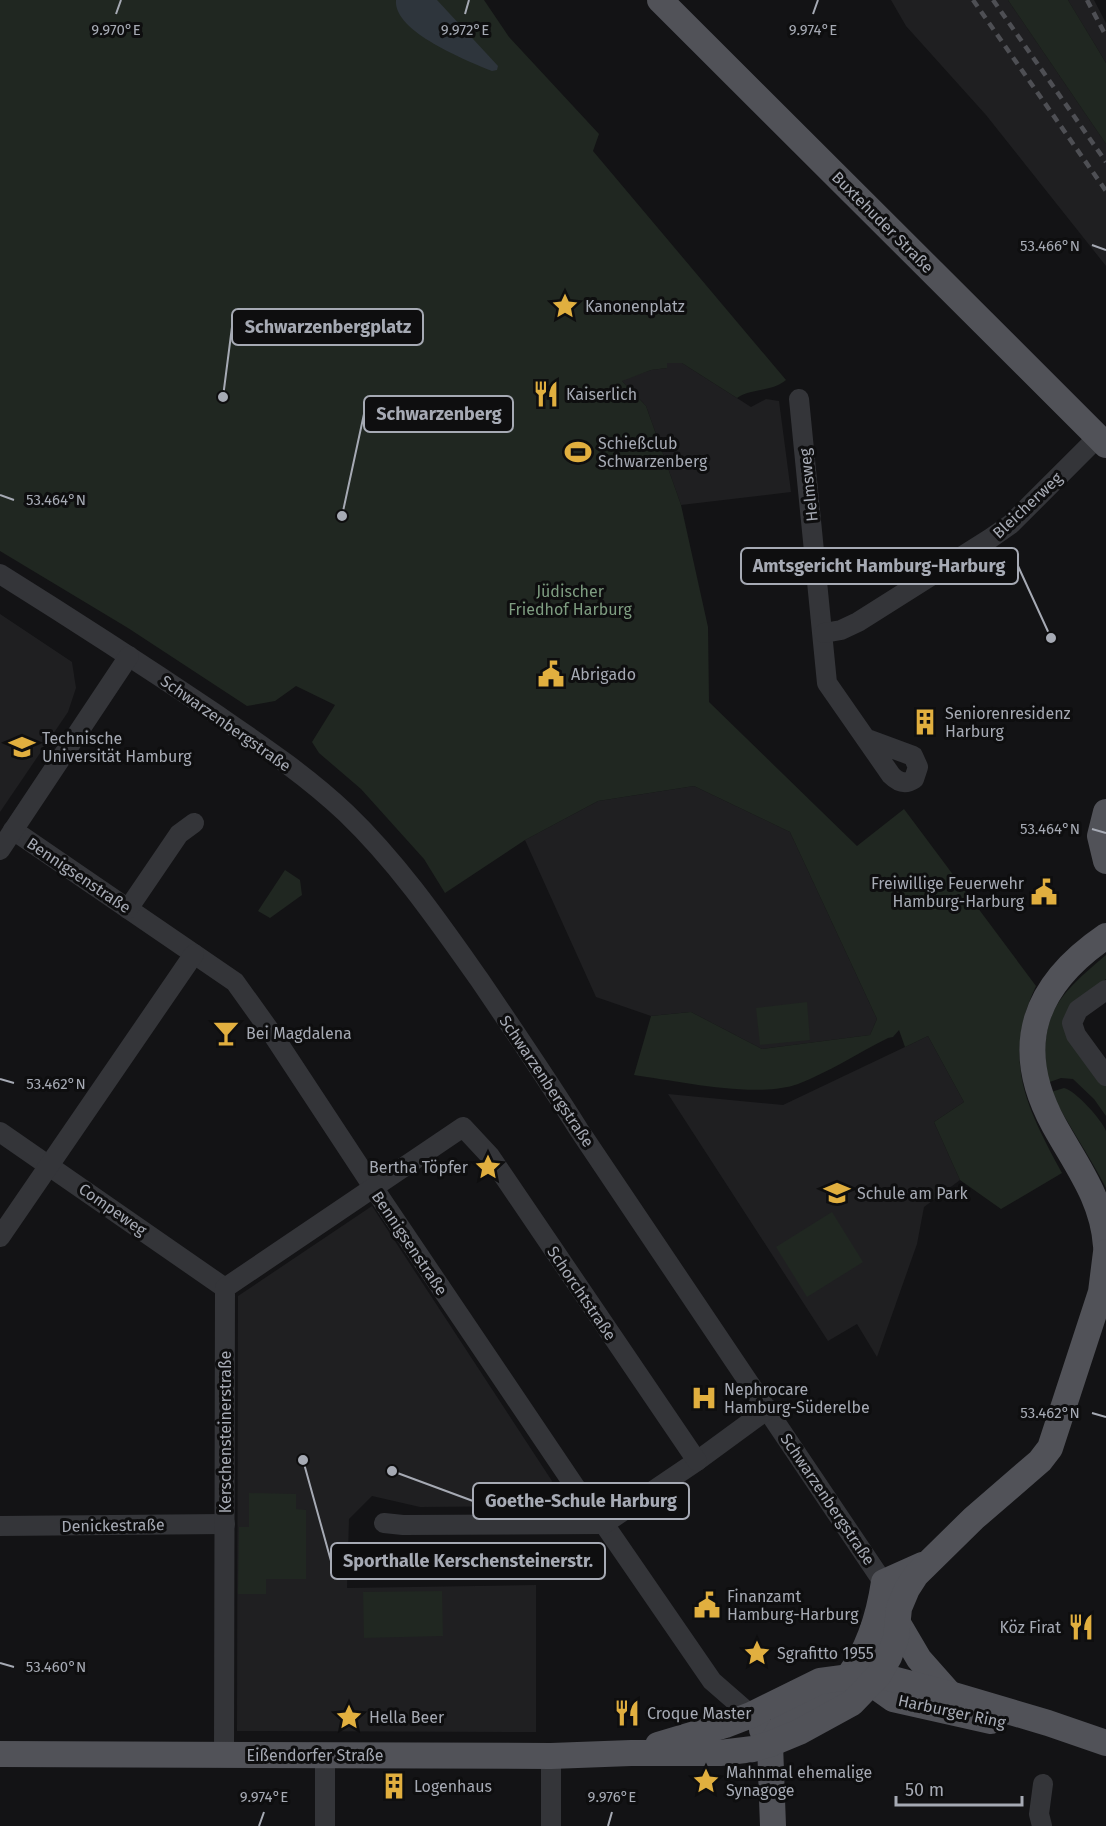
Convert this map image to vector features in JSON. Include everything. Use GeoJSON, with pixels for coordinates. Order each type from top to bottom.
{"type":"FeatureCollection","features":[{"type":"Feature","properties":{"kind":"main road","name":"Buxtehuder Straße"},"geometry":{"type":"LineString","coordinates":[[660,0],[1102,441]]}},
{"type":"Feature","properties":{"kind":"main road"},"geometry":{"type":"LineString","coordinates":[[1106,812],[1100,836],[1106,861]]}},
{"type":"Feature","properties":{"kind":"main road"},"geometry":{"type":"LineString","coordinates":[[1104,935],[1070,966],[1052,987],[1040,1011],[1032,1048],[1033,1071],[1043,1102],[1089,1185],[1102,1217],[1106,1246]]}},
{"type":"Feature","properties":{"kind":"main road"},"geometry":{"type":"LineString","coordinates":[[950,1694],[919,1659],[899,1616],[907,1589],[926,1563],[1040,1461],[1050,1448],[1101,1292],[1106,1252]]}},
{"type":"Feature","properties":{"kind":"main road"},"geometry":{"type":"LineString","coordinates":[[884,1582],[926,1563]]}},
{"type":"Feature","properties":{"kind":"main road","name":"Schwarzenbergstraße"},"geometry":{"type":"LineString","coordinates":[[832,1714],[852,1703],[865,1671],[884,1582]]}},
{"type":"Feature","properties":{"kind":"main road","name":"Schwarzenbergstraße"},"geometry":{"type":"LineString","coordinates":[[865,1671],[889,1657],[899,1616]]}},
{"type":"Feature","properties":{"kind":"main road"},"geometry":{"type":"LineString","coordinates":[[771,1744],[784,1722],[865,1671]]}},
{"type":"Feature","properties":{"kind":"main road","name":"Harburger Ring"},"geometry":{"type":"LineString","coordinates":[[865,1671],[893,1699],[907,1703],[981,1720],[1014,1724],[1048,1723]]}},
{"type":"Feature","properties":{"kind":"main road","name":"Harburger Ring"},"geometry":{"type":"LineString","coordinates":[[751,1715],[820,1681],[865,1671],[1048,1723],[1106,1743]]}},
{"type":"Feature","properties":{"kind":"main road"},"geometry":{"type":"LineString","coordinates":[[771,1744],[832,1714],[907,1703]]}},
{"type":"Feature","properties":{"kind":"main road"},"geometry":{"type":"LineString","coordinates":[[751,1715],[771,1744],[773,1826]]}},
{"type":"Feature","properties":{"kind":"main road","name":"Eißendorfer Straße"},"geometry":{"type":"LineString","coordinates":[[631,1753],[751,1715]]}},
{"type":"Feature","properties":{"kind":"main road","name":"Eißendorfer Straße"},"geometry":{"type":"LineString","coordinates":[[0,1754],[551,1756],[732,1753],[771,1744]]}},
{"type":"Feature","properties":{"kind":"street","name":"Helmsweg"},"geometry":{"type":"LineString","coordinates":[[799,399],[824,633],[827,683],[867,738]]}},
{"type":"Feature","properties":{"kind":"street","name":"Bleicherweg"},"geometry":{"type":"LineString","coordinates":[[824,633],[841,630],[858,622],[966,555],[1011,524],[1102,441]]}},
{"type":"Feature","properties":{"kind":"street","name":"Schwarzenbergstraße"},"geometry":{"type":"LineString","coordinates":[[0,574],[247,735],[304,777],[344,811],[380,847],[430,910],[544,1073],[579,1130],[884,1582],[899,1616]]}},
{"type":"Feature","properties":{"kind":"street"},"geometry":{"type":"LineString","coordinates":[[0,850],[129,656]]}},
{"type":"Feature","properties":{"kind":"street"},"geometry":{"type":"LineString","coordinates":[[128,909],[179,834],[194,823]]}},
{"type":"Feature","properties":{"kind":"street","name":"Bennigsenstraße"},"geometry":{"type":"LineString","coordinates":[[13,830],[235,982],[248,998],[580,1494],[604,1524],[712,1681],[751,1715]]}},
{"type":"Feature","properties":{"kind":"street"},"geometry":{"type":"LineString","coordinates":[[0,1237],[194,954]]}},
{"type":"Feature","properties":{"kind":"street"},"geometry":{"type":"LineString","coordinates":[[1106,990],[1078,1010],[1072,1023],[1076,1035],[1106,1076]]}},
{"type":"Feature","properties":{"kind":"street","name":"Schorchtstraße"},"geometry":{"type":"LineString","coordinates":[[373,1187],[463,1127],[490,1156],[697,1461]]}},
{"type":"Feature","properties":{"kind":"street","name":"Compeweg"},"geometry":{"type":"LineString","coordinates":[[0,1132],[225,1288]]}},
{"type":"Feature","properties":{"kind":"street"},"geometry":{"type":"LineString","coordinates":[[225,1288],[373,1187]]}},
{"type":"Feature","properties":{"kind":"street","name":"Kerschensteinerstraße"},"geometry":{"type":"LineString","coordinates":[[224,1755],[225,1288]]}},
{"type":"Feature","properties":{"kind":"street"},"geometry":{"type":"LineString","coordinates":[[384,1523],[403,1525],[604,1524],[697,1461],[768,1409]]}},
{"type":"Feature","properties":{"kind":"street","name":"Denickestraße"},"geometry":{"type":"LineString","coordinates":[[0,1526],[225,1524]]}},
{"type":"Feature","properties":{"kind":"street"},"geometry":{"type":"LineString","coordinates":[[325,1755],[325,1826]]}},
{"type":"Feature","properties":{"kind":"street"},"geometry":{"type":"LineString","coordinates":[[551,1756],[551,1826]]}},
{"type":"Feature","properties":{"kind":"street"},"geometry":{"type":"LineString","coordinates":[[1042,1826],[1039,1814],[1043,1784]]}},
{"type":"Feature","properties":{"kind":"shaded area"},"geometry":{"type":"Polygon","coordinates":[[[396,0],[437,0],[498,66],[497,70],[492,71],[450,53],[419,34],[406,23],[398,12],[396,0]]]}},
{"type":"Feature","properties":{"kind":"shaded area"},"geometry":{"type":"Polygon","coordinates":[[[891,0],[1008,0],[1106,144],[1106,266],[986,115],[906,26],[891,0]]]}},
{"type":"Feature","properties":{"kind":"shaded area"},"geometry":{"type":"Polygon","coordinates":[[[1068,0],[1094,0],[1106,23],[1106,63],[1068,0]]]}},
{"type":"Feature","properties":{"kind":"shaded area"},"geometry":{"type":"Polygon","coordinates":[[[667,363],[682,363],[751,407],[766,399],[779,401],[791,492],[681,505],[646,406],[621,380],[651,370],[667,368],[667,363]]]}},
{"type":"Feature","properties":{"kind":"shaded area","name":"Technische Universität Hamburg"},"geometry":{"type":"Polygon","coordinates":[[[0,614],[72,662],[76,688],[68,712],[0,812],[0,614]]]}},
{"type":"Feature","properties":{"kind":"shaded area"},"geometry":{"type":"Polygon","coordinates":[[[694,786],[790,832],[877,1019],[870,1035],[762,1049],[691,1012],[651,1016],[596,997],[525,840],[598,801],[694,786]]]}},
{"type":"Feature","properties":{"kind":"shaded area","name":"Schule am Park"},"geometry":{"type":"Polygon","coordinates":[[[928,1036],[964,1102],[934,1122],[960,1180],[924,1207],[917,1244],[877,1357],[857,1324],[828,1341],[668,1094],[783,1105],[928,1036]]]}},
{"type":"Feature","properties":{"kind":"shaded area"},"geometry":{"type":"Polygon","coordinates":[[[372,1206],[552,1481],[546,1497],[536,1506],[420,1507],[372,1496],[349,1519],[347,1588],[536,1585],[536,1732],[237,1731],[238,1296],[372,1206]]]}},
{"type":"Feature","properties":{"kind":"green space","name":"Jüdischer Friedhof Harburg"},"geometry":{"type":"Polygon","coordinates":[[[0,0],[484,0],[509,37],[599,134],[593,151],[786,380],[775,386],[737,398],[682,363],[667,363],[667,368],[651,370],[622,381],[646,406],[681,505],[708,627],[709,702],[857,846],[904,809],[1036,986],[1020,1037],[1023,1083],[1038,1127],[1062,1173],[1001,1209],[960,1180],[934,1122],[964,1102],[928,1036],[905,1047],[899,1030],[893,1037],[821,1074],[798,1084],[781,1088],[761,1090],[717,1087],[634,1075],[651,1016],[691,1012],[762,1049],[870,1035],[877,1019],[790,832],[694,786],[598,801],[525,840],[445,893],[424,859],[361,789],[319,753],[312,742],[335,705],[296,686],[275,701],[247,706],[128,628],[0,551],[0,0]]]}},
{"type":"Feature","properties":{"kind":"green space"},"geometry":{"type":"Polygon","coordinates":[[[1008,0],[1068,0],[1106,63],[1106,144],[1008,0]]]}},
{"type":"Feature","properties":{"kind":"green space"},"geometry":{"type":"Polygon","coordinates":[[[285,870],[300,880],[302,895],[270,918],[258,911],[285,870]]]}},
{"type":"Feature","properties":{"kind":"green space"},"geometry":{"type":"Polygon","coordinates":[[[1106,955],[1106,979],[1072,1006],[1106,1084],[1106,1116],[1094,1099],[1073,1079],[1061,1078],[1047,1083],[1045,1060],[1049,1024],[1055,1009],[1075,983],[1106,955]]]}},
{"type":"Feature","properties":{"kind":"green space"},"geometry":{"type":"Polygon","coordinates":[[[807,1002],[810,1040],[760,1045],[756,1008],[807,1002]]]}},
{"type":"Feature","properties":{"kind":"green space"},"geometry":{"type":"Polygon","coordinates":[[[1064,1088],[1088,1106],[1106,1131],[1106,1188],[1051,1092],[1064,1088]]]}},
{"type":"Feature","properties":{"kind":"green space"},"geometry":{"type":"Polygon","coordinates":[[[832,1212],[863,1262],[807,1297],[776,1247],[832,1212]]]}},
{"type":"Feature","properties":{"kind":"green space"},"geometry":{"type":"Polygon","coordinates":[[[249,1493],[296,1494],[296,1509],[306,1510],[306,1579],[266,1579],[266,1594],[238,1594],[239,1527],[249,1527],[249,1493]]]}},
{"type":"Feature","properties":{"kind":"green space"},"geometry":{"type":"Polygon","coordinates":[[[442,1591],[443,1636],[364,1638],[363,1592],[442,1591]]]}},
{"type":"Feature","properties":{"kind":"railway"},"geometry":{"type":"LineString","coordinates":[[973,0],[1106,191]]}},
{"type":"Feature","properties":{"kind":"railway"},"geometry":{"type":"LineString","coordinates":[[993,0],[1106,162]]}},
{"type":"Feature","properties":{"kind":"railway"},"geometry":{"type":"LineString","coordinates":[[1087,0],[1106,36]]}},
{"type":"Feature","properties":{"kind":"place","name":"Kanonenplatz"},"geometry":{"type":"Point","coordinates":[565,306]}},
{"type":"Feature","properties":{"kind":"place","name":"Kaiserlich"},"geometry":{"type":"Point","coordinates":[546,394]}},
{"type":"Feature","properties":{"kind":"place","name":"Schwarzenbergplatz"},"geometry":{"type":"Point","coordinates":[223,397]}},
{"type":"Feature","properties":{"kind":"place","name":"Schießclub Schwarzenberg"},"geometry":{"type":"Point","coordinates":[578,452]}},
{"type":"Feature","properties":{"kind":"place","name":"Schwarzenberg"},"geometry":{"type":"Point","coordinates":[342,516]}},
{"type":"Feature","properties":{"kind":"place","name":"Amtsgericht Hamburg-Harburg"},"geometry":{"type":"Point","coordinates":[1051,638]}},
{"type":"Feature","properties":{"kind":"place","name":"Abrigado"},"geometry":{"type":"Point","coordinates":[551,674]}},
{"type":"Feature","properties":{"kind":"place","name":"Seniorenresidenz Harburg"},"geometry":{"type":"Point","coordinates":[925,722]}},
{"type":"Feature","properties":{"kind":"place","name":"Technische Universität Hamburg"},"geometry":{"type":"Point","coordinates":[22,747]}},
{"type":"Feature","properties":{"kind":"place","name":"Freiwillige Feuerwehr Hamburg-Harburg"},"geometry":{"type":"Point","coordinates":[1044,892]}},
{"type":"Feature","properties":{"kind":"place","name":"Bei Magdalena"},"geometry":{"type":"Point","coordinates":[226,1033]}},
{"type":"Feature","properties":{"kind":"place","name":"Bertha Töpfer"},"geometry":{"type":"Point","coordinates":[488,1167]}},
{"type":"Feature","properties":{"kind":"place","name":"Schule am Park"},"geometry":{"type":"Point","coordinates":[837,1193]}},
{"type":"Feature","properties":{"kind":"place","name":"Nephrocare Hamburg-Süderelbe"},"geometry":{"type":"Point","coordinates":[704,1398]}},
{"type":"Feature","properties":{"kind":"place","name":"Sporthalle Kerschensteinerstr."},"geometry":{"type":"Point","coordinates":[303,1460]}},
{"type":"Feature","properties":{"kind":"place","name":"Goethe-Schule Harburg"},"geometry":{"type":"Point","coordinates":[392,1471]}},
{"type":"Feature","properties":{"kind":"place","name":"Finanzamt Hamburg-Harburg"},"geometry":{"type":"Point","coordinates":[707,1605]}},
{"type":"Feature","properties":{"kind":"place","name":"Köz Firat"},"geometry":{"type":"Point","coordinates":[1081,1627]}},
{"type":"Feature","properties":{"kind":"place","name":"Sgrafitto 1955"},"geometry":{"type":"Point","coordinates":[757,1653]}},
{"type":"Feature","properties":{"kind":"place","name":"Croque Master"},"geometry":{"type":"Point","coordinates":[627,1713]}},
{"type":"Feature","properties":{"kind":"place","name":"Hella Beer"},"geometry":{"type":"Point","coordinates":[349,1717]}},
{"type":"Feature","properties":{"kind":"place","name":"Mahnmal ehemalige Synagoge"},"geometry":{"type":"Point","coordinates":[706,1781]}},
{"type":"Feature","properties":{"kind":"place","name":"Logenhaus"},"geometry":{"type":"Point","coordinates":[394,1786]}}]}
